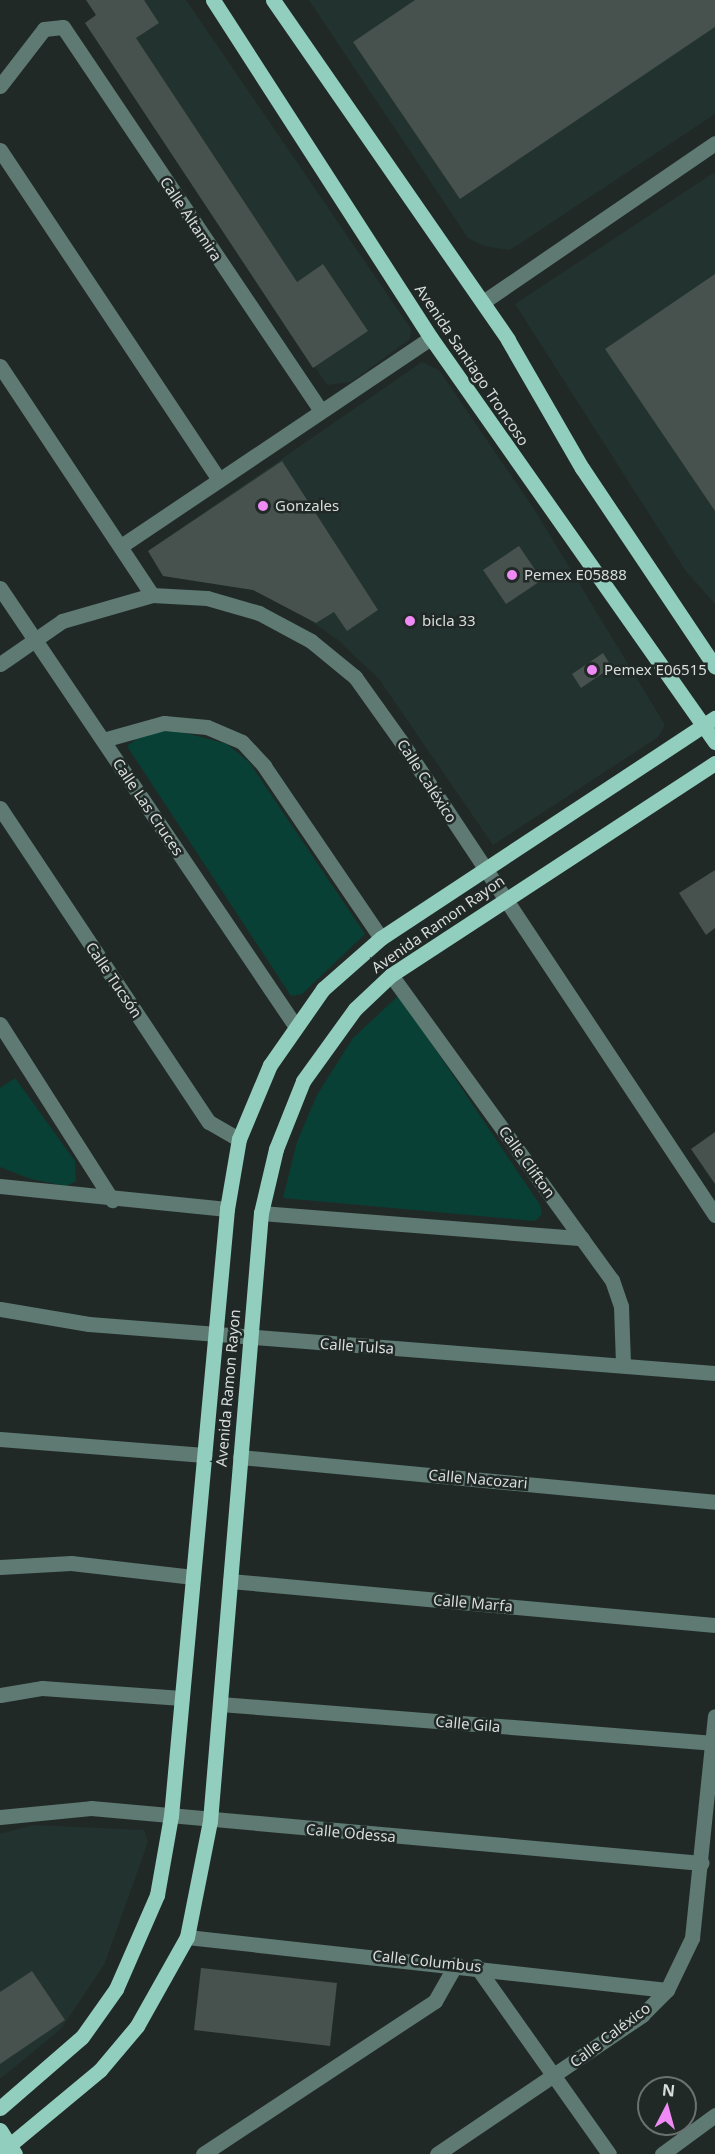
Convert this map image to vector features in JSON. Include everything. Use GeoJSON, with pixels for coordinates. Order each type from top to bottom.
{"type":"FeatureCollection","features":[{"type":"Feature","properties":{"kind":"main road","name":"Avenida Santiago Troncoso"},"geometry":{"type":"LineString","coordinates":[[213,0],[431,338],[710,722],[715,742]]}},
{"type":"Feature","properties":{"kind":"main road"},"geometry":{"type":"LineString","coordinates":[[273,0],[483,302],[582,468],[712,659]]}},
{"type":"Feature","properties":{"kind":"main road","name":"Avenida Ramon Rayon"},"geometry":{"type":"LineString","coordinates":[[0,2108],[82,2037],[116,1989],[158,1895],[171,1816],[227,1209],[239,1139],[270,1065],[323,989],[381,938],[483,866],[710,722]]}},
{"type":"Feature","properties":{"kind":"main road","name":"Avenida Ramon Rayon"},"geometry":{"type":"LineString","coordinates":[[8,2151],[100,2070],[142,2017],[187,1937],[210,1821],[261,1213],[276,1149],[303,1082],[355,1009],[391,975],[715,764]]}},
{"type":"Feature","properties":{"kind":"main road"},"geometry":{"type":"LineString","coordinates":[[0,2130],[8,2151]]}},
{"type":"Feature","properties":{"kind":"street","name":"Calle Altamira"},"geometry":{"type":"LineString","coordinates":[[0,86],[44,29],[63,27],[320,410]]}},
{"type":"Feature","properties":{"kind":"street"},"geometry":{"type":"LineString","coordinates":[[483,302],[715,143]]}},
{"type":"Feature","properties":{"kind":"street"},"geometry":{"type":"LineString","coordinates":[[0,150],[219,480]]}},
{"type":"Feature","properties":{"kind":"street"},"geometry":{"type":"LineString","coordinates":[[121,546],[320,410],[431,338]]}},
{"type":"Feature","properties":{"kind":"street"},"geometry":{"type":"LineString","coordinates":[[0,366],[153,595]]}},
{"type":"Feature","properties":{"kind":"street","name":"Calle Las Cruces"},"geometry":{"type":"LineString","coordinates":[[0,588],[296,1027]]}},
{"type":"Feature","properties":{"kind":"street","name":"Calle Caléxico"},"geometry":{"type":"LineString","coordinates":[[0,664],[33,638],[62,621],[153,595],[207,598],[259,613],[311,641],[355,677],[715,1215]]}},
{"type":"Feature","properties":{"kind":"street"},"geometry":{"type":"LineString","coordinates":[[103,740],[164,723],[207,727],[242,742],[264,766],[381,938]]}},
{"type":"Feature","properties":{"kind":"street","name":"Calle Tucsón"},"geometry":{"type":"LineString","coordinates":[[0,808],[210,1122],[239,1139]]}},
{"type":"Feature","properties":{"kind":"street","name":"Calle Clifton"},"geometry":{"type":"LineString","coordinates":[[391,975],[582,1238],[616,1289],[623,1364]]}},
{"type":"Feature","properties":{"kind":"street"},"geometry":{"type":"LineString","coordinates":[[0,1024],[112,1200]]}},
{"type":"Feature","properties":{"kind":"street"},"geometry":{"type":"LineString","coordinates":[[0,1186],[112,1200],[227,1209]]}},
{"type":"Feature","properties":{"kind":"street"},"geometry":{"type":"LineString","coordinates":[[261,1213],[582,1238]]}},
{"type":"Feature","properties":{"kind":"street","name":"Calle Tulsa"},"geometry":{"type":"LineString","coordinates":[[0,1309],[89,1324],[715,1373]]}},
{"type":"Feature","properties":{"kind":"street"},"geometry":{"type":"LineString","coordinates":[[0,1439],[204,1455]]}},
{"type":"Feature","properties":{"kind":"street","name":"Calle Nacozari"},"geometry":{"type":"LineString","coordinates":[[240,1457],[715,1502]]}},
{"type":"Feature","properties":{"kind":"street"},"geometry":{"type":"LineString","coordinates":[[0,1567],[71,1563],[193,1577]]}},
{"type":"Feature","properties":{"kind":"street","name":"Calle Marfa"},"geometry":{"type":"LineString","coordinates":[[230,1581],[715,1625]]}},
{"type":"Feature","properties":{"kind":"street"},"geometry":{"type":"LineString","coordinates":[[0,1695],[42,1688],[182,1698]]}},
{"type":"Feature","properties":{"kind":"street","name":"Calle Gila"},"geometry":{"type":"LineString","coordinates":[[220,1704],[714,1743]]}},
{"type":"Feature","properties":{"kind":"street","name":"Calle Caléxico"},"geometry":{"type":"LineString","coordinates":[[437,2154],[554,2077],[642,2015],[667,1989],[692,1938],[702,1863],[715,1716]]}},
{"type":"Feature","properties":{"kind":"street","name":"Calle Odessa"},"geometry":{"type":"LineString","coordinates":[[0,1817],[47,1808],[171,1816],[702,1863]]}},
{"type":"Feature","properties":{"kind":"street","name":"Calle Columbus"},"geometry":{"type":"LineString","coordinates":[[187,1937],[476,1966],[667,1989]]}},
{"type":"Feature","properties":{"kind":"street"},"geometry":{"type":"LineString","coordinates":[[203,2154],[435,2001],[456,1964]]}},
{"type":"Feature","properties":{"kind":"street"},"geometry":{"type":"LineString","coordinates":[[476,1966],[609,2154]]}},
{"type":"Feature","properties":{"kind":"street"},"geometry":{"type":"LineString","coordinates":[[662,2154],[715,2115]]}},
{"type":"Feature","properties":{"kind":"shaded area"},"geometry":{"type":"Polygon","coordinates":[[[86,0],[186,0],[411,329],[410,339],[351,382],[327,385],[85,23],[96,15],[86,0]]]}},
{"type":"Feature","properties":{"kind":"shaded area"},"geometry":{"type":"Polygon","coordinates":[[[309,0],[715,0],[715,114],[509,250],[484,246],[468,238],[309,0]]]}},
{"type":"Feature","properties":{"kind":"shaded area"},"geometry":{"type":"Polygon","coordinates":[[[715,172],[715,604],[685,570],[515,304],[715,172]]]}},
{"type":"Feature","properties":{"kind":"shaded area"},"geometry":{"type":"Polygon","coordinates":[[[422,362],[439,370],[534,509],[665,725],[658,737],[493,845],[379,679],[338,640],[291,607],[253,590],[163,576],[148,551],[422,362]]]}},
{"type":"Feature","properties":{"kind":"shaded area"},"geometry":{"type":"Polygon","coordinates":[[[33,1825],[144,1830],[148,1842],[105,1963],[61,2029],[0,2079],[0,1834],[33,1825]]]}},
{"type":"Feature","properties":{"kind":"green space"},"geometry":{"type":"Polygon","coordinates":[[[175,730],[227,744],[249,762],[365,934],[302,994],[291,996],[127,746],[144,734],[175,730]]]}},
{"type":"Feature","properties":{"kind":"green space"},"geometry":{"type":"Polygon","coordinates":[[[399,995],[540,1205],[542,1214],[535,1221],[283,1198],[297,1142],[317,1095],[353,1038],[399,995]]]}},
{"type":"Feature","properties":{"kind":"green space"},"geometry":{"type":"Polygon","coordinates":[[[15,1078],[75,1161],[76,1181],[66,1186],[31,1179],[0,1167],[0,1088],[15,1078]]]}},
{"type":"Feature","properties":{"kind":"building"},"geometry":{"type":"Polygon","coordinates":[[[86,0],[144,0],[159,23],[136,38],[297,282],[323,264],[368,331],[313,368],[85,23],[96,15],[86,0]]]}},
{"type":"Feature","properties":{"kind":"building"},"geometry":{"type":"Polygon","coordinates":[[[415,0],[715,0],[715,27],[460,199],[353,42],[415,0]]]}},
{"type":"Feature","properties":{"kind":"building"},"geometry":{"type":"Polygon","coordinates":[[[715,274],[715,511],[605,349],[715,274]]]}},
{"type":"Feature","properties":{"kind":"building","name":"Gonzales"},"geometry":{"type":"Polygon","coordinates":[[[282,461],[378,610],[347,631],[334,612],[316,623],[253,590],[163,576],[148,551],[282,461]]]}},
{"type":"Feature","properties":{"kind":"building","name":"Pemex E05888"},"geometry":{"type":"Polygon","coordinates":[[[519,546],[542,580],[506,604],[483,570],[519,546]]]}},
{"type":"Feature","properties":{"kind":"building","name":"Pemex E06515"},"geometry":{"type":"Polygon","coordinates":[[[603,653],[612,667],[581,688],[572,674],[603,653]]]}},
{"type":"Feature","properties":{"kind":"building"},"geometry":{"type":"Polygon","coordinates":[[[715,870],[715,928],[706,935],[679,893],[715,870]]]}},
{"type":"Feature","properties":{"kind":"building"},"geometry":{"type":"Polygon","coordinates":[[[715,1132],[715,1184],[691,1149],[715,1132]]]}},
{"type":"Feature","properties":{"kind":"building"},"geometry":{"type":"Polygon","coordinates":[[[201,1968],[337,1983],[330,2046],[194,2030],[201,1968]]]}},
{"type":"Feature","properties":{"kind":"building"},"geometry":{"type":"Polygon","coordinates":[[[32,1971],[65,2020],[0,2064],[0,1992],[32,1971]]]}},
{"type":"Feature","properties":{"kind":"place","name":"Gonzales"},"geometry":{"type":"Point","coordinates":[263,506]}},
{"type":"Feature","properties":{"kind":"place","name":"Pemex E05888"},"geometry":{"type":"Point","coordinates":[512,575]}},
{"type":"Feature","properties":{"kind":"place","name":"bicla 33"},"geometry":{"type":"Point","coordinates":[410,621]}},
{"type":"Feature","properties":{"kind":"place","name":"Pemex E06515"},"geometry":{"type":"Point","coordinates":[592,670]}}]}
